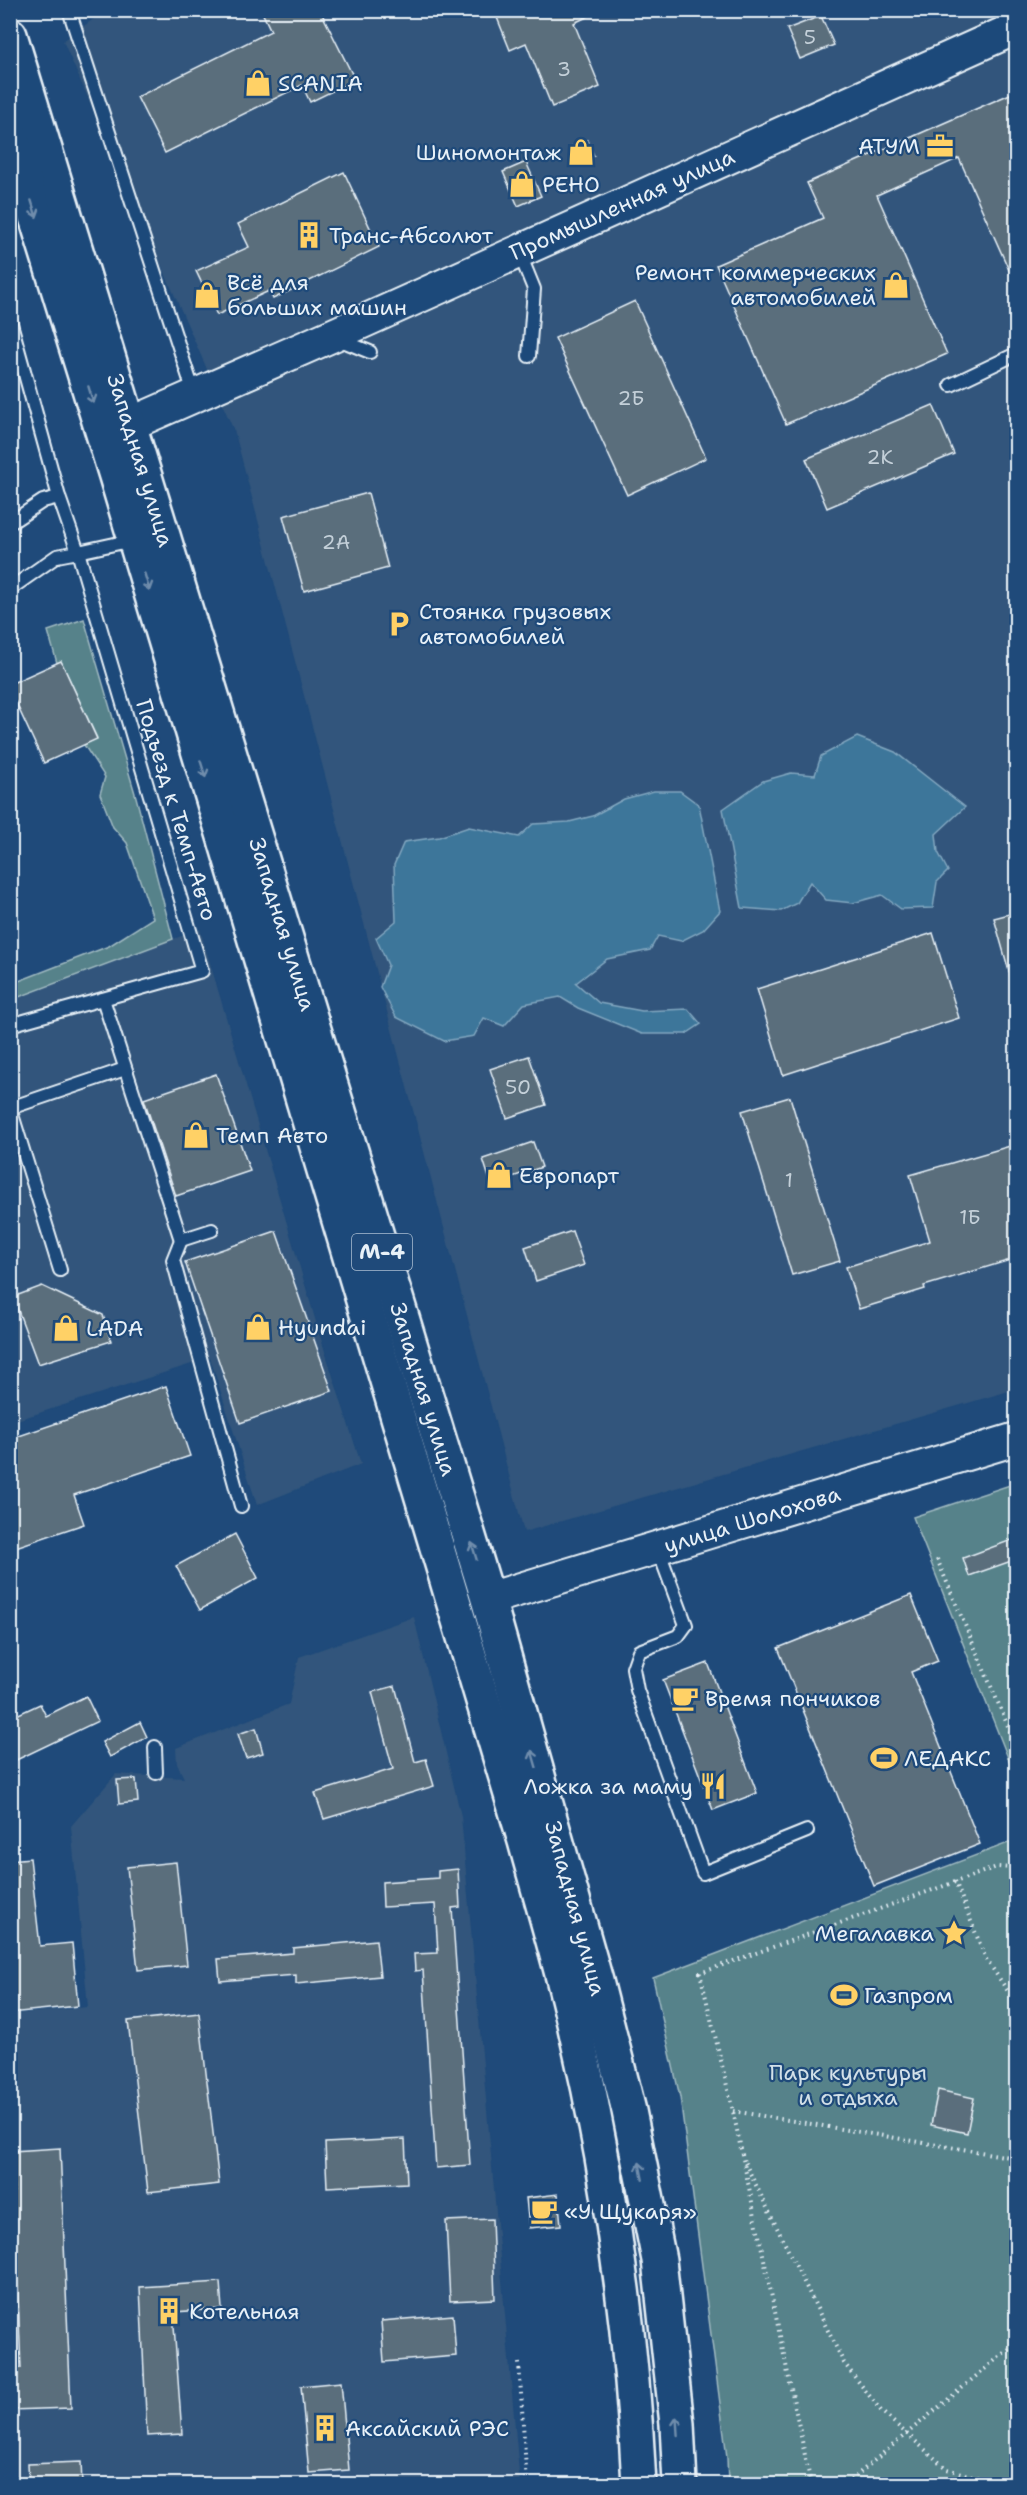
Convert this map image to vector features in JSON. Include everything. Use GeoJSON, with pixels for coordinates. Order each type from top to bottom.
{"type":"FeatureCollection","features":[{"type":"Feature","properties":{"kind":"main road","name":"Западная улица"},"geometry":{"type":"LineString","coordinates":[[10,35],[488,1599],[593,1969],[629,2111],[659,2260],[677,2424],[680,2484]]}},
{"type":"Feature","properties":{"kind":"main road","name":"Западная улица"},"geometry":{"type":"LineString","coordinates":[[10,133],[525,1841],[565,1987],[594,2120],[617,2262],[630,2355],[639,2484]]}},
{"type":"Feature","properties":{"kind":"street","name":"Промышленная улица"},"geometry":{"type":"LineString","coordinates":[[130,424],[195,397],[1017,28]]}},
{"type":"Feature","properties":{"kind":"street","name":"улица Шолохова"},"geometry":{"type":"LineString","coordinates":[[488,1599],[1017,1439]]}},
{"type":"Feature","properties":{"kind":"lane"},"geometry":{"type":"LineString","coordinates":[[73,12],[195,397]]}},
{"type":"Feature","properties":{"kind":"lane"},"geometry":{"type":"LineString","coordinates":[[519,251],[534,289],[529,356]]}},
{"type":"Feature","properties":{"kind":"lane"},"geometry":{"type":"LineString","coordinates":[[10,320],[59,497],[78,552]]}},
{"type":"Feature","properties":{"kind":"lane"},"geometry":{"type":"LineString","coordinates":[[331,336],[370,352]]}},
{"type":"Feature","properties":{"kind":"lane"},"geometry":{"type":"LineString","coordinates":[[951,385],[1017,354]]}},
{"type":"Feature","properties":{"kind":"lane"},"geometry":{"type":"LineString","coordinates":[[10,523],[43,501],[59,497]]}},
{"type":"Feature","properties":{"kind":"lane"},"geometry":{"type":"LineString","coordinates":[[10,589],[57,556],[134,540]]}},
{"type":"Feature","properties":{"kind":"lane","name":"Подъезд к Темп-Авто"},"geometry":{"type":"LineString","coordinates":[[10,1025],[202,971],[78,552]]}},
{"type":"Feature","properties":{"kind":"lane"},"geometry":{"type":"LineString","coordinates":[[103,999],[181,1240],[173,1260],[241,1506]]}},
{"type":"Feature","properties":{"kind":"lane"},"geometry":{"type":"LineString","coordinates":[[60,1270],[10,1108],[125,1069]]}},
{"type":"Feature","properties":{"kind":"lane"},"geometry":{"type":"LineString","coordinates":[[181,1240],[212,1230]]}},
{"type":"Feature","properties":{"kind":"lane"},"geometry":{"type":"LineString","coordinates":[[658,1547],[686,1625],[678,1636],[639,1651],[633,1668],[637,1690],[704,1873],[807,1831]]}},
{"type":"Feature","properties":{"kind":"lane"},"geometry":{"type":"LineString","coordinates":[[155,1747],[156,1773]]}},
{"type":"Feature","properties":{"kind":"path"},"geometry":{"type":"LineString","coordinates":[[937,1559],[1017,1745]]}},
{"type":"Feature","properties":{"kind":"path"},"geometry":{"type":"LineString","coordinates":[[811,2484],[742,2156],[700,1973],[955,1881],[997,1868],[1013,1868],[1017,1872]]}},
{"type":"Feature","properties":{"kind":"path"},"geometry":{"type":"LineString","coordinates":[[955,1881],[986,1959],[1007,1992],[1017,2003]]}},
{"type":"Feature","properties":{"kind":"path"},"geometry":{"type":"LineString","coordinates":[[732,2111],[1017,2158]]}},
{"type":"Feature","properties":{"kind":"path"},"geometry":{"type":"LineString","coordinates":[[742,2156],[844,2362],[882,2412],[947,2469],[1001,2484]]}},
{"type":"Feature","properties":{"kind":"path"},"geometry":{"type":"LineString","coordinates":[[846,2484],[1017,2343]]}},
{"type":"Feature","properties":{"kind":"path"},"geometry":{"type":"LineString","coordinates":[[519,2363],[527,2484]]}},
{"type":"Feature","properties":{"kind":"shaded area"},"geometry":{"type":"Polygon","coordinates":[[[106,10],[1016,11],[1016,1389],[524,1532],[235,433],[63,41],[106,10]]]}},
{"type":"Feature","properties":{"kind":"shaded area"},"geometry":{"type":"Polygon","coordinates":[[[857,737],[895,752],[965,807],[936,834],[938,852],[948,871],[937,882],[933,908],[901,909],[882,895],[853,903],[826,900],[810,882],[797,903],[781,911],[742,908],[723,809],[763,781],[791,773],[815,775],[821,756],[857,737]]]}},
{"type":"Feature","properties":{"kind":"shaded area"},"geometry":{"type":"Polygon","coordinates":[[[654,791],[680,791],[699,805],[720,911],[703,930],[681,941],[658,936],[650,950],[607,959],[576,983],[599,1003],[642,1011],[688,1009],[701,1024],[686,1034],[642,1034],[578,1008],[560,997],[524,1004],[504,1026],[484,1018],[474,1036],[444,1041],[396,1017],[380,987],[388,965],[376,938],[396,921],[394,865],[404,842],[439,837],[469,827],[519,837],[533,824],[569,822],[593,816],[624,799],[654,791]]]}},
{"type":"Feature","properties":{"kind":"shaded area","name":"Темп Авто"},"geometry":{"type":"Polygon","coordinates":[[[200,929],[321,1339],[361,1464],[257,1505],[210,1358],[11,1422],[11,1000],[200,929]]]}},
{"type":"Feature","properties":{"kind":"shaded area"},"geometry":{"type":"Polygon","coordinates":[[[414,1617],[461,1816],[520,2484],[11,2484],[11,2014],[88,2007],[71,1826],[116,1774],[184,1778],[177,1764],[176,1748],[289,1704],[299,1657],[414,1617]]]}},
{"type":"Feature","properties":{"kind":"green space"},"geometry":{"type":"Polygon","coordinates":[[[84,619],[136,797],[173,939],[11,1000],[11,984],[109,946],[153,918],[127,843],[113,827],[100,794],[105,777],[84,745],[97,738],[61,661],[57,663],[48,631],[84,619]]]}},
{"type":"Feature","properties":{"kind":"green space"},"geometry":{"type":"Polygon","coordinates":[[[1016,1483],[1016,1778],[913,1517],[1016,1483]]]}},
{"type":"Feature","properties":{"kind":"green space","name":"Парк культуры и отдыха"},"geometry":{"type":"Polygon","coordinates":[[[1016,1840],[1016,2484],[728,2484],[727,2457],[680,2097],[653,1978],[1016,1840]]]}},
{"type":"Feature","properties":{"kind":"building","name":"SCANIA"},"geometry":{"type":"Polygon","coordinates":[[[261,10],[320,10],[355,80],[310,102],[302,85],[165,153],[137,97],[271,31],[261,10]]]}},
{"type":"Feature","properties":{"kind":"building"},"geometry":{"type":"Polygon","coordinates":[[[494,10],[602,10],[574,23],[600,87],[552,107],[526,43],[510,50],[494,10]]]}},
{"type":"Feature","properties":{"kind":"building"},"geometry":{"type":"Polygon","coordinates":[[[821,16],[834,45],[800,59],[787,29],[821,16]]]}},
{"type":"Feature","properties":{"kind":"building"},"geometry":{"type":"Polygon","coordinates":[[[1017,91],[1017,288],[959,158],[877,195],[947,354],[786,424],[716,265],[823,218],[807,183],[1017,91]]]}},
{"type":"Feature","properties":{"kind":"building","name":"Шиномонтаж"},"geometry":{"type":"Polygon","coordinates":[[[587,140],[594,156],[576,164],[569,148],[587,140]]]}},
{"type":"Feature","properties":{"kind":"building","name":"РЕНО"},"geometry":{"type":"Polygon","coordinates":[[[526,162],[541,196],[518,206],[503,172],[526,162]]]}},
{"type":"Feature","properties":{"kind":"building","name":"Транс-Абсолют"},"geometry":{"type":"Polygon","coordinates":[[[344,172],[379,247],[273,299],[269,291],[217,315],[196,271],[249,247],[238,224],[344,172]]]}},
{"type":"Feature","properties":{"kind":"building"},"geometry":{"type":"Polygon","coordinates":[[[635,301],[706,458],[627,495],[555,338],[635,301]]]}},
{"type":"Feature","properties":{"kind":"building"},"geometry":{"type":"Polygon","coordinates":[[[933,405],[954,454],[827,508],[806,459],[933,405]]]}},
{"type":"Feature","properties":{"kind":"building"},"geometry":{"type":"Polygon","coordinates":[[[368,493],[388,568],[304,591],[283,516],[368,493]]]}},
{"type":"Feature","properties":{"kind":"building"},"geometry":{"type":"Polygon","coordinates":[[[61,661],[97,739],[44,763],[10,690],[10,684],[61,661]]]}},
{"type":"Feature","properties":{"kind":"building"},"geometry":{"type":"Polygon","coordinates":[[[1017,912],[1017,981],[1012,982],[994,918],[1017,912]]]}},
{"type":"Feature","properties":{"kind":"building"},"geometry":{"type":"Polygon","coordinates":[[[933,933],[959,1018],[783,1075],[757,989],[933,933]]]}},
{"type":"Feature","properties":{"kind":"building"},"geometry":{"type":"Polygon","coordinates":[[[529,1056],[546,1105],[507,1118],[490,1069],[529,1056]]]}},
{"type":"Feature","properties":{"kind":"building","name":"Темп Авто"},"geometry":{"type":"Polygon","coordinates":[[[216,1074],[250,1171],[176,1196],[144,1099],[216,1074]]]}},
{"type":"Feature","properties":{"kind":"building"},"geometry":{"type":"Polygon","coordinates":[[[790,1097],[840,1261],[792,1275],[742,1111],[790,1097]]]}},
{"type":"Feature","properties":{"kind":"building"},"geometry":{"type":"Polygon","coordinates":[[[533,1142],[542,1167],[491,1184],[483,1159],[533,1142]]]}},
{"type":"Feature","properties":{"kind":"building"},"geometry":{"type":"Polygon","coordinates":[[[1017,1144],[1017,1258],[924,1286],[925,1289],[859,1309],[846,1267],[930,1241],[910,1175],[1017,1144]]]}},
{"type":"Feature","properties":{"kind":"building","name":"Hyundai"},"geometry":{"type":"Polygon","coordinates":[[[276,1231],[332,1391],[240,1423],[185,1262],[276,1231]]]}},
{"type":"Feature","properties":{"kind":"building"},"geometry":{"type":"Polygon","coordinates":[[[572,1231],[584,1265],[536,1281],[525,1247],[572,1231]]]}},
{"type":"Feature","properties":{"kind":"building","name":"LADA"},"geometry":{"type":"Polygon","coordinates":[[[42,1286],[103,1315],[111,1341],[38,1364],[13,1297],[42,1286]]]}},
{"type":"Feature","properties":{"kind":"building"},"geometry":{"type":"Polygon","coordinates":[[[166,1386],[190,1456],[74,1495],[84,1524],[10,1549],[10,1439],[166,1386]]]}},
{"type":"Feature","properties":{"kind":"building"},"geometry":{"type":"Polygon","coordinates":[[[235,1534],[258,1578],[200,1610],[176,1566],[235,1534]]]}},
{"type":"Feature","properties":{"kind":"building"},"geometry":{"type":"Polygon","coordinates":[[[1017,1538],[1017,1559],[969,1576],[963,1558],[1017,1538]]]}},
{"type":"Feature","properties":{"kind":"building","name":"ЛЕДАКС"},"geometry":{"type":"Polygon","coordinates":[[[911,1595],[938,1661],[911,1672],[980,1844],[874,1886],[778,1648],[911,1595]]]}},
{"type":"Feature","properties":{"kind":"building"},"geometry":{"type":"Polygon","coordinates":[[[708,1663],[757,1793],[713,1810],[663,1680],[708,1663]]]}},
{"type":"Feature","properties":{"kind":"building"},"geometry":{"type":"Polygon","coordinates":[[[395,1686],[415,1762],[426,1759],[434,1786],[324,1819],[315,1793],[393,1769],[372,1692],[395,1686]]]}},
{"type":"Feature","properties":{"kind":"building"},"geometry":{"type":"Polygon","coordinates":[[[86,1696],[98,1721],[10,1763],[10,1718],[40,1704],[46,1716],[86,1696]]]}},
{"type":"Feature","properties":{"kind":"building"},"geometry":{"type":"Polygon","coordinates":[[[140,1722],[147,1737],[110,1757],[102,1742],[140,1722]]]}},
{"type":"Feature","properties":{"kind":"building"},"geometry":{"type":"Polygon","coordinates":[[[256,1728],[263,1753],[246,1758],[238,1734],[256,1728]]]}},
{"type":"Feature","properties":{"kind":"building"},"geometry":{"type":"Polygon","coordinates":[[[136,1779],[138,1802],[119,1804],[117,1780],[136,1779]]]}},
{"type":"Feature","properties":{"kind":"building"},"geometry":{"type":"Polygon","coordinates":[[[30,1858],[40,1946],[72,1943],[78,2006],[10,2013],[10,1860],[30,1858]]]}},
{"type":"Feature","properties":{"kind":"building"},"geometry":{"type":"Polygon","coordinates":[[[176,1862],[187,1965],[138,1970],[127,1867],[176,1862]]]}},
{"type":"Feature","properties":{"kind":"building"},"geometry":{"type":"Polygon","coordinates":[[[458,1869],[460,1907],[452,1908],[470,2165],[436,2168],[423,1970],[415,1971],[414,1954],[438,1953],[435,1904],[383,1907],[382,1882],[438,1878],[438,1871],[458,1869]]]}},
{"type":"Feature","properties":{"kind":"building"},"geometry":{"type":"Polygon","coordinates":[[[376,1940],[380,1976],[296,1984],[296,1975],[220,1981],[218,1959],[293,1953],[293,1948],[376,1940]]]}},
{"type":"Feature","properties":{"kind":"building"},"geometry":{"type":"Polygon","coordinates":[[[199,2013],[219,2184],[148,2192],[128,2021],[199,2013]]]}},
{"type":"Feature","properties":{"kind":"building"},"geometry":{"type":"Polygon","coordinates":[[[938,2090],[974,2098],[967,2133],[931,2125],[938,2090]]]}},
{"type":"Feature","properties":{"kind":"building"},"geometry":{"type":"Polygon","coordinates":[[[405,2139],[407,2183],[327,2187],[325,2143],[405,2139]]]}},
{"type":"Feature","properties":{"kind":"building"},"geometry":{"type":"Polygon","coordinates":[[[60,2148],[71,2408],[10,2410],[10,2369],[21,2368],[12,2151],[60,2148]]]}},
{"type":"Feature","properties":{"kind":"building","name":"«У Щукаря»"},"geometry":{"type":"Polygon","coordinates":[[[558,2194],[561,2225],[529,2228],[526,2198],[558,2194]]]}},
{"type":"Feature","properties":{"kind":"building"},"geometry":{"type":"Polygon","coordinates":[[[492,2219],[495,2299],[450,2301],[446,2221],[492,2219]]]}},
{"type":"Feature","properties":{"kind":"building"},"geometry":{"type":"Polygon","coordinates":[[[220,2282],[222,2309],[173,2312],[182,2434],[147,2436],[140,2287],[220,2282]]]}},
{"type":"Feature","properties":{"kind":"building"},"geometry":{"type":"Polygon","coordinates":[[[453,2315],[456,2356],[384,2362],[381,2321],[453,2315]]]}},
{"type":"Feature","properties":{"kind":"building","name":"Аксайский РЭС"},"geometry":{"type":"Polygon","coordinates":[[[341,2382],[349,2470],[309,2473],[301,2386],[341,2382]]]}},
{"type":"Feature","properties":{"kind":"building"},"geometry":{"type":"Polygon","coordinates":[[[81,2462],[82,2484],[29,2484],[28,2464],[81,2462]]]}},
{"type":"Feature","properties":{"kind":"place","name":"SCANIA"},"geometry":{"type":"Point","coordinates":[258,83]}},
{"type":"Feature","properties":{"kind":"place","name":"АТУМ"},"geometry":{"type":"Point","coordinates":[940,146]}},
{"type":"Feature","properties":{"kind":"place","name":"Шиномонтаж"},"geometry":{"type":"Point","coordinates":[581,152]}},
{"type":"Feature","properties":{"kind":"place","name":"РЕНО"},"geometry":{"type":"Point","coordinates":[522,184]}},
{"type":"Feature","properties":{"kind":"place","name":"Транс-Абсолют"},"geometry":{"type":"Point","coordinates":[309,235]}},
{"type":"Feature","properties":{"kind":"place","name":"Ремонт коммерческих автомобилей"},"geometry":{"type":"Point","coordinates":[896,285]}},
{"type":"Feature","properties":{"kind":"place","name":"Всё для больших машин"},"geometry":{"type":"Point","coordinates":[207,295]}},
{"type":"Feature","properties":{"kind":"place","name":"Стоянка грузовых автомобилей"},"geometry":{"type":"Point","coordinates":[399,624]}},
{"type":"Feature","properties":{"kind":"place","name":"Темп Авто"},"geometry":{"type":"Point","coordinates":[196,1135]}},
{"type":"Feature","properties":{"kind":"place","name":"Европарт"},"geometry":{"type":"Point","coordinates":[499,1175]}},
{"type":"Feature","properties":{"kind":"place","name":"Hyundai"},"geometry":{"type":"Point","coordinates":[258,1327]}},
{"type":"Feature","properties":{"kind":"place","name":"LADA"},"geometry":{"type":"Point","coordinates":[66,1328]}},
{"type":"Feature","properties":{"kind":"place","name":"Время пончиков"},"geometry":{"type":"Point","coordinates":[685,1698]}},
{"type":"Feature","properties":{"kind":"place","name":"ЛЕДАКС"},"geometry":{"type":"Point","coordinates":[884,1758]}},
{"type":"Feature","properties":{"kind":"place","name":"Ложка за маму"},"geometry":{"type":"Point","coordinates":[713,1786]}},
{"type":"Feature","properties":{"kind":"place","name":"Мегалавка"},"geometry":{"type":"Point","coordinates":[954,1933]}},
{"type":"Feature","properties":{"kind":"place","name":"Газпром"},"geometry":{"type":"Point","coordinates":[844,1995]}},
{"type":"Feature","properties":{"kind":"place","name":"«У Щукаря»"},"geometry":{"type":"Point","coordinates":[544,2211]}},
{"type":"Feature","properties":{"kind":"place","name":"Котельная"},"geometry":{"type":"Point","coordinates":[169,2311]}},
{"type":"Feature","properties":{"kind":"place","name":"Аксайский РЭС"},"geometry":{"type":"Point","coordinates":[325,2428]}}]}
